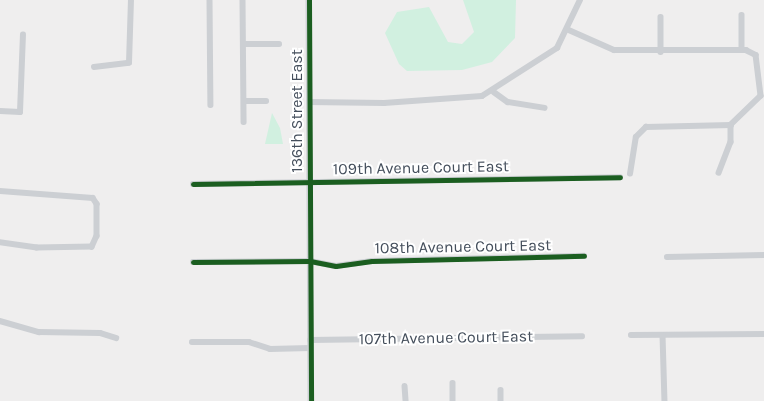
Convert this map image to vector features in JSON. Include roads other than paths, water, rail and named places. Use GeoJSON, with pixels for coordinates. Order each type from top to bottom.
{"type":"FeatureCollection","features":[{"type":"Feature","properties":{"kind":"street"},"geometry":{"type":"LineString","coordinates":[[94,67],[127,64],[131,59],[131,0]]}},
{"type":"Feature","properties":{"kind":"street"},"geometry":{"type":"LineString","coordinates":[[210,0],[211,105]]}},
{"type":"Feature","properties":{"kind":"street"},"geometry":{"type":"LineString","coordinates":[[244,0],[244,122]]}},
{"type":"Feature","properties":{"kind":"street","name":"136th Street East"},"geometry":{"type":"LineString","coordinates":[[309,0],[311,401]]}},
{"type":"Feature","properties":{"kind":"street"},"geometry":{"type":"LineString","coordinates":[[309,102],[384,103],[474,98],[494,92],[545,58],[569,30],[580,0]]}},
{"type":"Feature","properties":{"kind":"street"},"geometry":{"type":"LineString","coordinates":[[742,15],[742,50]]}},
{"type":"Feature","properties":{"kind":"street"},"geometry":{"type":"LineString","coordinates":[[661,17],[661,52]]}},
{"type":"Feature","properties":{"kind":"street"},"geometry":{"type":"LineString","coordinates":[[569,30],[614,50],[661,52],[742,50],[759,60],[763,96],[730,125],[650,126],[636,137],[630,174]]}},
{"type":"Feature","properties":{"kind":"street"},"geometry":{"type":"LineString","coordinates":[[0,111],[20,112],[23,35]]}},
{"type":"Feature","properties":{"kind":"street"},"geometry":{"type":"LineString","coordinates":[[244,44],[279,44]]}},
{"type":"Feature","properties":{"kind":"street"},"geometry":{"type":"LineString","coordinates":[[494,92],[508,102],[545,108]]}},
{"type":"Feature","properties":{"kind":"street"},"geometry":{"type":"LineString","coordinates":[[244,101],[266,101]]}},
{"type":"Feature","properties":{"kind":"street"},"geometry":{"type":"LineString","coordinates":[[719,173],[731,142],[730,125]]}},
{"type":"Feature","properties":{"kind":"street","name":"109th Avenue Court East"},"geometry":{"type":"LineString","coordinates":[[193,184],[620,177]]}},
{"type":"Feature","properties":{"kind":"street"},"geometry":{"type":"LineString","coordinates":[[0,191],[92,198],[97,204],[95,244],[48,249],[0,243]]}},
{"type":"Feature","properties":{"kind":"street"},"geometry":{"type":"LineString","coordinates":[[667,256],[764,255]]}},
{"type":"Feature","properties":{"kind":"street","name":"108th Avenue Court East"},"geometry":{"type":"LineString","coordinates":[[193,262],[310,261],[336,266],[372,261],[584,256]]}},
{"type":"Feature","properties":{"kind":"street"},"geometry":{"type":"LineString","coordinates":[[0,321],[39,332],[100,333],[116,338]]}},
{"type":"Feature","properties":{"kind":"street"},"geometry":{"type":"LineString","coordinates":[[631,336],[764,334]]}},
{"type":"Feature","properties":{"kind":"street"},"geometry":{"type":"LineString","coordinates":[[663,335],[665,401]]}},
{"type":"Feature","properties":{"kind":"street","name":"107th Avenue Court East"},"geometry":{"type":"LineString","coordinates":[[310,340],[582,336]]}},
{"type":"Feature","properties":{"kind":"street"},"geometry":{"type":"LineString","coordinates":[[192,342],[249,342],[270,349],[310,348]]}},
{"type":"Feature","properties":{"kind":"street"},"geometry":{"type":"LineString","coordinates":[[453,383],[453,401]]}},
{"type":"Feature","properties":{"kind":"street"},"geometry":{"type":"LineString","coordinates":[[406,386],[406,401]]}},
{"type":"Feature","properties":{"kind":"street"},"geometry":{"type":"LineString","coordinates":[[501,390],[501,401]]}}]}
